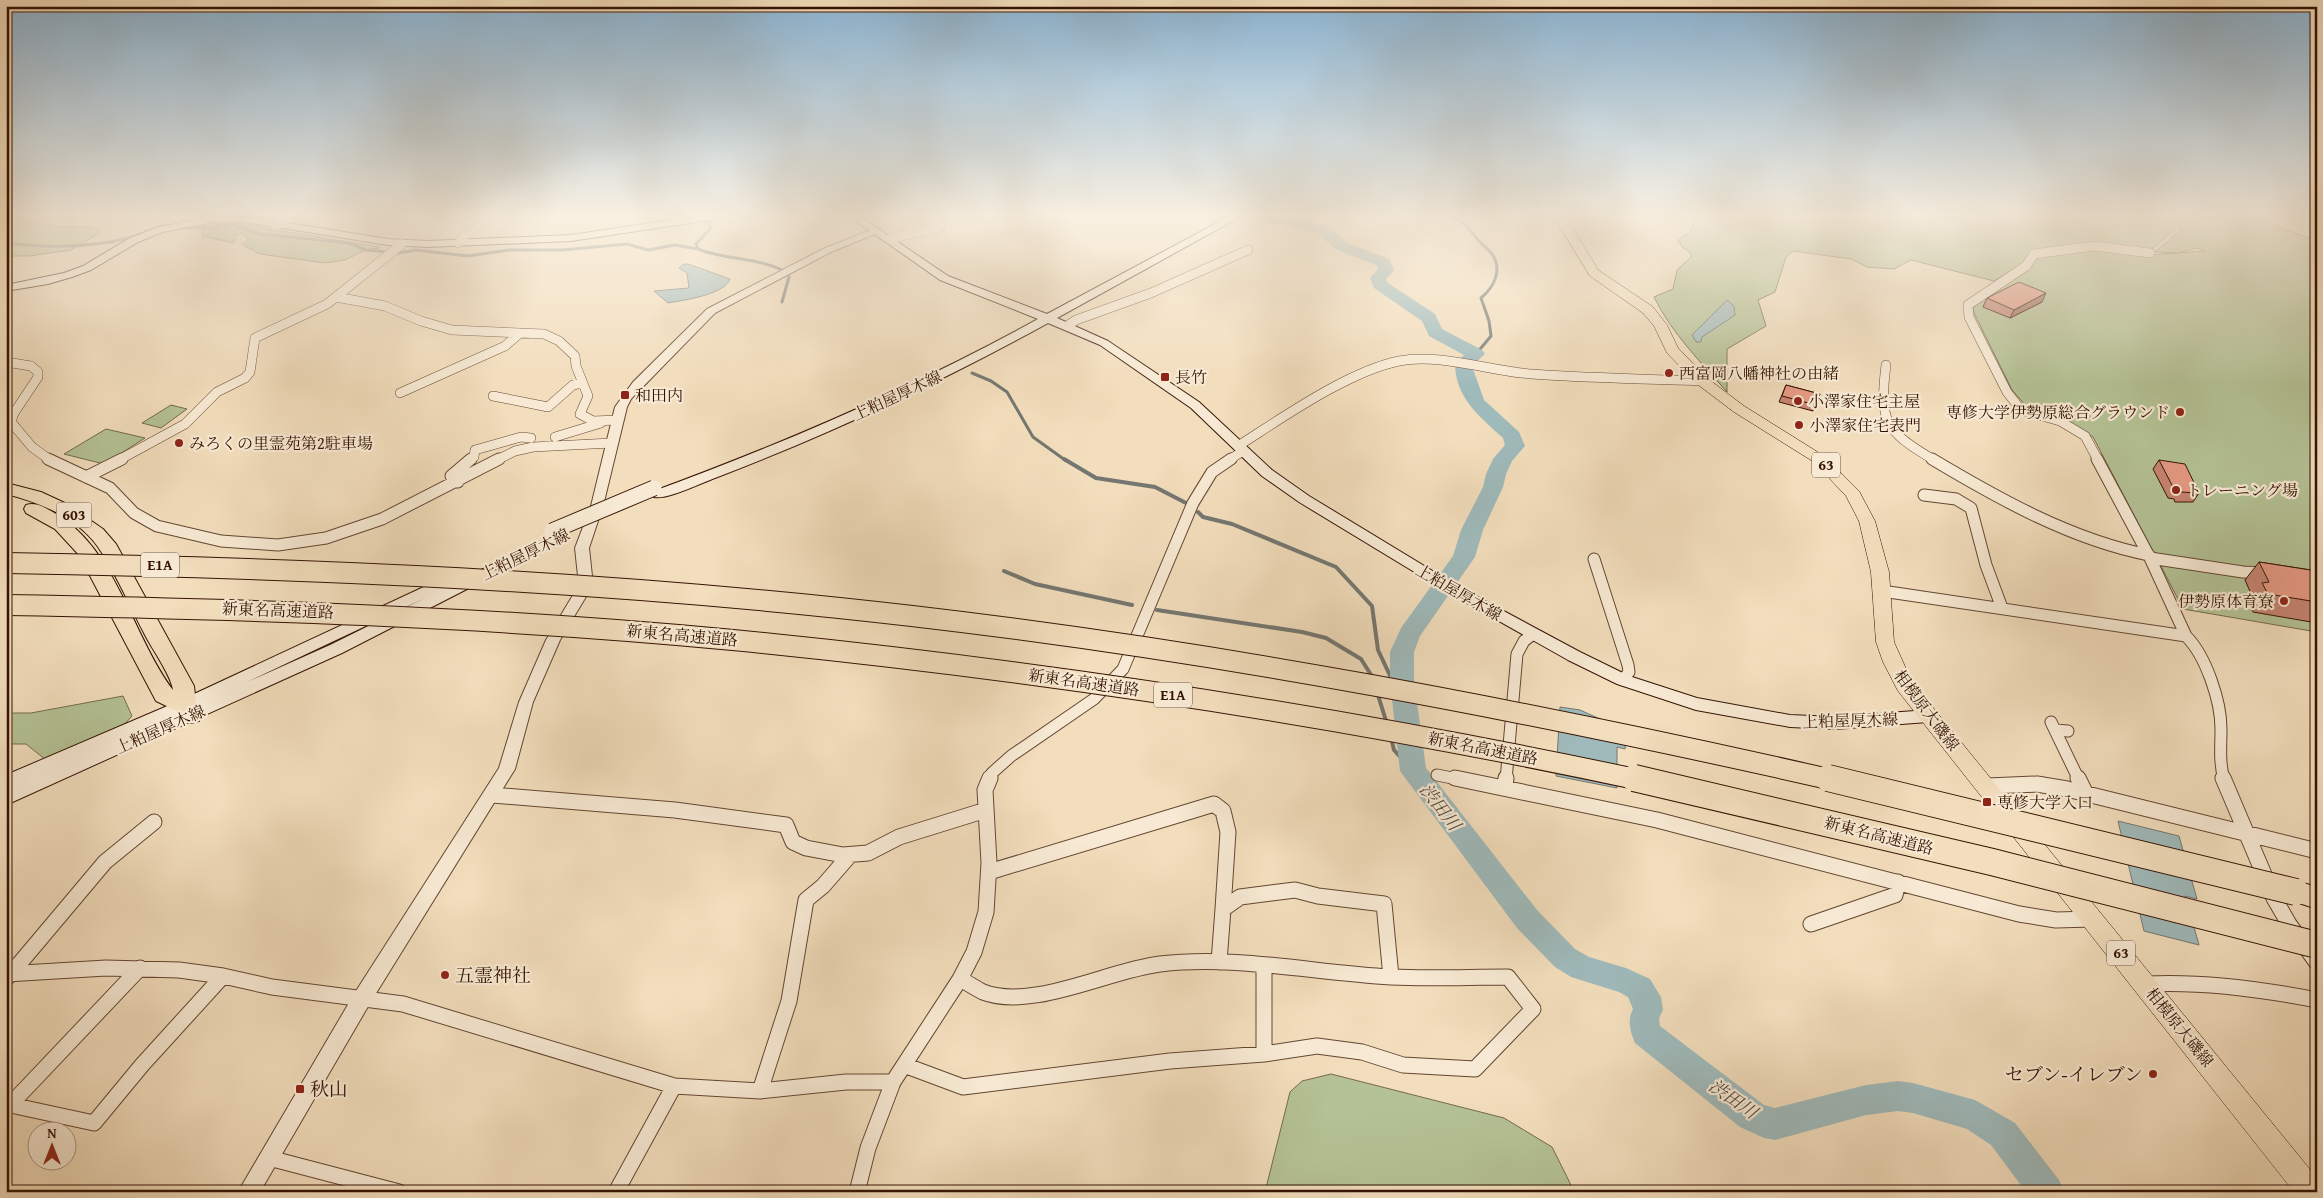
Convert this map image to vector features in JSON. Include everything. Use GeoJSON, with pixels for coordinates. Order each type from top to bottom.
{"type":"FeatureCollection","features":[{"type":"Feature","properties":{"kind":"highway","name":"603"},"geometry":{"type":"LineString","coordinates":[[6,488],[56,505],[73,514],[97,533],[111,574],[181,700]]}},
{"type":"Feature","properties":{"kind":"highway","name":"603"},"geometry":{"type":"LineString","coordinates":[[6,500],[41,511],[62,525],[111,574]]}},
{"type":"Feature","properties":{"kind":"highway"},"geometry":{"type":"LineString","coordinates":[[6,553],[313,569]]}},
{"type":"Feature","properties":{"kind":"highway","name":"E1A"},"geometry":{"type":"LineString","coordinates":[[6,563],[313,569],[628,588],[759,600],[1043,633],[1192,655],[1505,711],[1829,777],[2055,830],[2310,896]]}},
{"type":"Feature","properties":{"kind":"highway","name":"新東名高速道路"},"geometry":{"type":"LineString","coordinates":[[6,605],[158,606],[327,611],[640,631],[941,662],[1112,685],[1433,738],[1620,776],[2006,865],[2317,946]]}},
{"type":"Feature","properties":{"kind":"main road"},"geometry":{"type":"LineString","coordinates":[[6,288],[48,282],[75,273]]}},
{"type":"Feature","properties":{"kind":"main road","name":"上粕屋厚木線"},"geometry":{"type":"LineString","coordinates":[[937,273],[944,278],[1067,326],[1104,343],[1194,405],[1240,449],[1283,485],[1435,580],[1532,634],[1623,680],[1696,704],[1790,722],[1835,723],[1928,716]]}},
{"type":"Feature","properties":{"kind":"main road","name":"上粕屋厚木線"},"geometry":{"type":"LineString","coordinates":[[6,782],[181,700],[336,648],[555,534],[657,491],[821,432],[956,368],[1041,316],[1122,273]]}},
{"type":"Feature","properties":{"kind":"main road","name":"相模原大磯線"},"geometry":{"type":"LineString","coordinates":[[1594,273],[1648,310],[1660,325],[1672,350],[1702,382],[1739,409],[1820,459],[1845,484],[1860,504],[1867,521],[1880,572],[1883,632],[1889,655],[1905,686],[2094,919],[2311,1192]]}},
{"type":"Feature","properties":{"kind":"main road","name":"上粕屋厚木線"},"geometry":{"type":"LineString","coordinates":[[6,798],[181,700]]}},
{"type":"Feature","properties":{"kind":"street"},"geometry":{"type":"LineString","coordinates":[[86,477],[146,447],[184,424],[217,392],[248,375],[255,338],[306,316],[336,297],[366,273]]}},
{"type":"Feature","properties":{"kind":"street"},"geometry":{"type":"LineString","coordinates":[[248,1192],[363,997],[492,795],[512,756],[520,719],[553,640],[580,595],[585,576],[582,548],[597,506],[621,407],[632,388],[668,355],[701,318],[784,273]]}},
{"type":"Feature","properties":{"kind":"street"},"geometry":{"type":"LineString","coordinates":[[1067,326],[1076,320],[1151,293],[1196,273]]}},
{"type":"Feature","properties":{"kind":"street"},"geometry":{"type":"LineString","coordinates":[[2015,273],[1977,297],[1968,305],[1969,317],[2007,392],[2021,410],[2060,421],[2085,436],[2150,557],[2186,636],[2194,644],[2214,687],[2221,728],[2219,758],[2224,782],[2274,898],[2289,924],[2317,963]]}},
{"type":"Feature","properties":{"kind":"street"},"geometry":{"type":"LineString","coordinates":[[336,297],[385,306],[421,321],[452,330],[481,333],[544,334],[559,341],[575,356],[576,366],[588,396],[580,414],[590,421],[600,423]]}},
{"type":"Feature","properties":{"kind":"street"},"geometry":{"type":"LineString","coordinates":[[400,393],[505,346],[520,333]]}},
{"type":"Feature","properties":{"kind":"street"},"geometry":{"type":"LineString","coordinates":[[857,1192],[868,1148],[892,1082],[960,980],[974,952],[986,912],[989,872],[985,790],[992,773],[1011,756],[1094,699],[1123,669],[1176,540],[1196,497],[1212,472],[1275,422],[1366,370],[1400,361],[1450,362],[1530,374],[1702,382]]}},
{"type":"Feature","properties":{"kind":"street"},"geometry":{"type":"LineString","coordinates":[[6,362],[31,366],[38,372],[38,377],[12,418],[12,426],[42,456],[57,466],[86,477],[117,493],[135,516],[158,526],[207,539],[271,545],[308,542],[338,534],[396,513],[525,448],[612,443]]}},
{"type":"Feature","properties":{"kind":"street"},"geometry":{"type":"LineString","coordinates":[[1886,365],[1883,399],[1885,419],[1895,434],[1945,466],[2049,520],[2105,546],[2150,557],[2243,572],[2273,574]]}},
{"type":"Feature","properties":{"kind":"street"},"geometry":{"type":"LineString","coordinates":[[493,396],[548,407],[573,385],[582,383]]}},
{"type":"Feature","properties":{"kind":"street"},"geometry":{"type":"LineString","coordinates":[[555,437],[590,428],[600,423],[618,420]]}},
{"type":"Feature","properties":{"kind":"street"},"geometry":{"type":"LineString","coordinates":[[458,482],[451,476],[474,457],[475,450],[521,437],[531,438]]}},
{"type":"Feature","properties":{"kind":"street"},"geometry":{"type":"LineString","coordinates":[[1924,495],[1958,499],[1966,502],[1971,508],[1986,566],[2002,608]]}},
{"type":"Feature","properties":{"kind":"street"},"geometry":{"type":"LineString","coordinates":[[1594,559],[1628,665],[1629,672],[1623,680]]}},
{"type":"Feature","properties":{"kind":"street"},"geometry":{"type":"LineString","coordinates":[[1882,591],[2186,636]]}},
{"type":"Feature","properties":{"kind":"street"},"geometry":{"type":"LineString","coordinates":[[1505,786],[1517,654],[1524,641],[1532,634]]}},
{"type":"Feature","properties":{"kind":"street"},"geometry":{"type":"LineString","coordinates":[[2058,728],[2085,792]]}},
{"type":"Feature","properties":{"kind":"street"},"geometry":{"type":"LineString","coordinates":[[1438,775],[1505,786],[1727,836],[2019,914],[2050,920],[2078,921],[2094,919]]}},
{"type":"Feature","properties":{"kind":"street"},"geometry":{"type":"LineString","coordinates":[[1987,786],[2037,784],[2085,792],[2317,850]]}},
{"type":"Feature","properties":{"kind":"street"},"geometry":{"type":"LineString","coordinates":[[492,795],[675,810],[786,825],[793,842],[806,848],[850,855],[868,853],[899,837],[986,810]]}},
{"type":"Feature","properties":{"kind":"street"},"geometry":{"type":"LineString","coordinates":[[989,872],[1214,804],[1223,811],[1228,832],[1219,962]]}},
{"type":"Feature","properties":{"kind":"street"},"geometry":{"type":"LineString","coordinates":[[8,976],[104,862],[154,822]]}},
{"type":"Feature","properties":{"kind":"street"},"geometry":{"type":"LineString","coordinates":[[760,1091],[789,1001],[806,900],[823,886],[850,855]]}},
{"type":"Feature","properties":{"kind":"street"},"geometry":{"type":"LineString","coordinates":[[1811,924],[1895,895],[1898,882]]}},
{"type":"Feature","properties":{"kind":"street"},"geometry":{"type":"LineString","coordinates":[[1223,909],[1240,896],[1295,890],[1318,896],[1384,904],[1391,977]]}},
{"type":"Feature","properties":{"kind":"street"},"geometry":{"type":"LineString","coordinates":[[904,1065],[963,1087],[1170,1060],[1264,1054],[1316,1046],[1362,1052],[1403,1065],[1475,1070],[1533,1009],[1508,977],[1391,977],[1219,962],[1159,964],[1033,996],[1008,997],[984,992],[960,980]]}},
{"type":"Feature","properties":{"kind":"street"},"geometry":{"type":"LineString","coordinates":[[1264,966],[1264,1054]]}},
{"type":"Feature","properties":{"kind":"street"},"geometry":{"type":"LineString","coordinates":[[8,976],[140,968],[179,970],[223,976],[272,987],[363,997],[403,1004],[674,1086],[760,1091],[846,1082],[892,1082]]}},
{"type":"Feature","properties":{"kind":"street"},"geometry":{"type":"LineString","coordinates":[[8,1104],[140,968]]}},
{"type":"Feature","properties":{"kind":"street"},"geometry":{"type":"LineString","coordinates":[[8,1104],[94,1123],[142,1065],[223,976]]}},
{"type":"Feature","properties":{"kind":"street"},"geometry":{"type":"LineString","coordinates":[[2146,984],[2184,982],[2287,994],[2317,1000]]}},
{"type":"Feature","properties":{"kind":"street"},"geometry":{"type":"LineString","coordinates":[[616,1192],[674,1086]]}},
{"type":"Feature","properties":{"kind":"street"},"geometry":{"type":"LineString","coordinates":[[269,1158],[399,1192]]}},
{"type":"Feature","properties":{"kind":"green space"},"geometry":{"type":"Polygon","coordinates":[[[1676,273],[1781,273],[1775,292],[1758,300],[1766,326],[1727,349],[1727,392],[1678,335],[1654,297],[1673,289],[1676,273]]]}},
{"type":"Feature","properties":{"kind":"green space"},"geometry":{"type":"Polygon","coordinates":[[[1962,273],[2007,273],[1994,281],[1962,273]]]}},
{"type":"Feature","properties":{"kind":"green space","name":"専修大学伊勢原総合グラウンド"},"geometry":{"type":"Polygon","coordinates":[[[2022,273],[2317,273],[2317,573],[2239,568],[2162,556],[2154,553],[2093,437],[2061,417],[2027,407],[2012,390],[1973,311],[1973,305],[2022,273]]]}},
{"type":"Feature","properties":{"kind":"green space"},"geometry":{"type":"Polygon","coordinates":[[[171,405],[187,409],[161,428],[142,423],[171,405]]]}},
{"type":"Feature","properties":{"kind":"green space"},"geometry":{"type":"Polygon","coordinates":[[[106,429],[145,438],[104,464],[64,454],[106,429]]]}},
{"type":"Feature","properties":{"kind":"green space"},"geometry":{"type":"Polygon","coordinates":[[[2165,564],[2317,581],[2317,632],[2183,609],[2161,566],[2165,564]]]}},
{"type":"Feature","properties":{"kind":"green space"},"geometry":{"type":"Polygon","coordinates":[[[123,696],[132,716],[121,728],[46,760],[26,744],[6,744],[6,713],[31,713],[123,696]]]}},
{"type":"Feature","properties":{"kind":"green space"},"geometry":{"type":"Polygon","coordinates":[[[1331,1074],[1504,1118],[1552,1147],[1570,1183],[1572,1192],[1265,1192],[1290,1092],[1302,1081],[1331,1074]]]}},
{"type":"Feature","properties":{"kind":"water"},"geometry":{"type":"Polygon","coordinates":[[[687,273],[713,273],[730,279],[726,285],[712,293],[668,303],[654,291],[689,288],[687,273]]]}},
{"type":"Feature","properties":{"kind":"water"},"geometry":{"type":"Polygon","coordinates":[[[1727,300],[1734,306],[1735,315],[1702,337],[1701,342],[1696,342],[1692,335],[1727,300]]]}},
{"type":"Feature","properties":{"kind":"water"},"geometry":{"type":"Polygon","coordinates":[[[1560,707],[1580,710],[1627,731],[1625,749],[1617,747],[1617,788],[1556,776],[1560,707]]]}},
{"type":"Feature","properties":{"kind":"water"},"geometry":{"type":"Polygon","coordinates":[[[2118,821],[2179,836],[2197,899],[2185,896],[2199,945],[2144,931],[2118,821]]]}},
{"type":"Feature","properties":{"kind":"building"},"geometry":{"type":"Polygon","coordinates":[[[2019,282],[2046,293],[2014,310],[1987,298],[2019,282]]]}},
{"type":"Feature","properties":{"kind":"building"},"geometry":{"type":"Polygon","coordinates":[[[1786,385],[1820,394],[1816,405],[1782,396],[1786,385]]]}},
{"type":"Feature","properties":{"kind":"building"},"geometry":{"type":"Polygon","coordinates":[[[2159,460],[2185,464],[2199,493],[2181,492],[2174,489],[2159,460]]]}},
{"type":"Feature","properties":{"kind":"building"},"geometry":{"type":"Polygon","coordinates":[[[2259,562],[2317,571],[2317,602],[2268,594],[2262,583],[2269,582],[2259,562]]]}},
{"type":"Feature","properties":{"kind":"waterway","name":"渋田川"},"geometry":{"type":"LineString","coordinates":[[1383,273],[1378,278],[1380,285],[1429,318],[1435,332],[1476,354],[1464,363],[1464,369],[1475,402],[1512,436],[1515,446],[1503,459],[1496,474],[1493,487],[1472,530],[1464,557],[1409,634],[1402,652],[1402,681],[1413,771],[1527,919],[1565,958],[1581,968],[1626,981],[1639,988],[1646,997],[1648,1010],[1644,1017],[1646,1033],[1752,1116],[1764,1122],[1775,1124],[1866,1100],[1898,1096],[1913,1098],[1975,1116],[2003,1134],[2047,1192]]}},
{"type":"Feature","properties":{"kind":"waterway"},"geometry":{"type":"LineString","coordinates":[[1476,354],[1491,336],[1489,321],[1481,298],[1490,289],[1497,273]]}},
{"type":"Feature","properties":{"kind":"waterway"},"geometry":{"type":"LineString","coordinates":[[782,302],[789,277]]}},
{"type":"Feature","properties":{"kind":"waterway"},"geometry":{"type":"LineString","coordinates":[[972,373],[991,381],[1007,392],[1033,437],[1065,460]]}},
{"type":"Feature","properties":{"kind":"waterway"},"geometry":{"type":"LineString","coordinates":[[1064,459],[1096,478],[1155,487],[1186,503]]}},
{"type":"Feature","properties":{"kind":"waterway"},"geometry":{"type":"LineString","coordinates":[[1198,512],[1203,517],[1232,524],[1336,567],[1372,606],[1378,650],[1393,682]]}},
{"type":"Feature","properties":{"kind":"waterway"},"geometry":{"type":"LineString","coordinates":[[1004,571],[1035,584],[1132,605]]}},
{"type":"Feature","properties":{"kind":"waterway"},"geometry":{"type":"LineString","coordinates":[[1157,610],[1302,632],[1326,638],[1361,659],[1373,678]]}},
{"type":"Feature","properties":{"kind":"waterway"},"geometry":{"type":"LineString","coordinates":[[1377,692],[1387,724]]}},
{"type":"Feature","properties":{"kind":"waterway"},"geometry":{"type":"LineString","coordinates":[[1391,738],[1394,750],[1413,771]]}},
{"type":"Feature","properties":{"kind":"place","name":"西富岡八幡神社の由緒"},"geometry":{"type":"Point","coordinates":[1669,373]}},
{"type":"Feature","properties":{"kind":"place","name":"長竹"},"geometry":{"type":"Point","coordinates":[1165,377]}},
{"type":"Feature","properties":{"kind":"place","name":"和田内"},"geometry":{"type":"Point","coordinates":[625,395]}},
{"type":"Feature","properties":{"kind":"place","name":"小澤家住宅主屋"},"geometry":{"type":"Point","coordinates":[1798,401]}},
{"type":"Feature","properties":{"kind":"place","name":"専修大学伊勢原総合グラウンド"},"geometry":{"type":"Point","coordinates":[2180,412]}},
{"type":"Feature","properties":{"kind":"place","name":"小澤家住宅表門"},"geometry":{"type":"Point","coordinates":[1799,425]}},
{"type":"Feature","properties":{"kind":"place","name":"みろくの里霊苑第2駐車場"},"geometry":{"type":"Point","coordinates":[179,443]}},
{"type":"Feature","properties":{"kind":"place","name":"トレーニング場"},"geometry":{"type":"Point","coordinates":[2176,490]}},
{"type":"Feature","properties":{"kind":"place","name":"伊勢原体育寮"},"geometry":{"type":"Point","coordinates":[2284,601]}},
{"type":"Feature","properties":{"kind":"place","name":"専修大学入口"},"geometry":{"type":"Point","coordinates":[1987,802]}},
{"type":"Feature","properties":{"kind":"place","name":"五霊神社"},"geometry":{"type":"Point","coordinates":[445,975]}},
{"type":"Feature","properties":{"kind":"place","name":"セブン-イレブン"},"geometry":{"type":"Point","coordinates":[2153,1074]}},
{"type":"Feature","properties":{"kind":"place","name":"秋山"},"geometry":{"type":"Point","coordinates":[300,1089]}}]}
